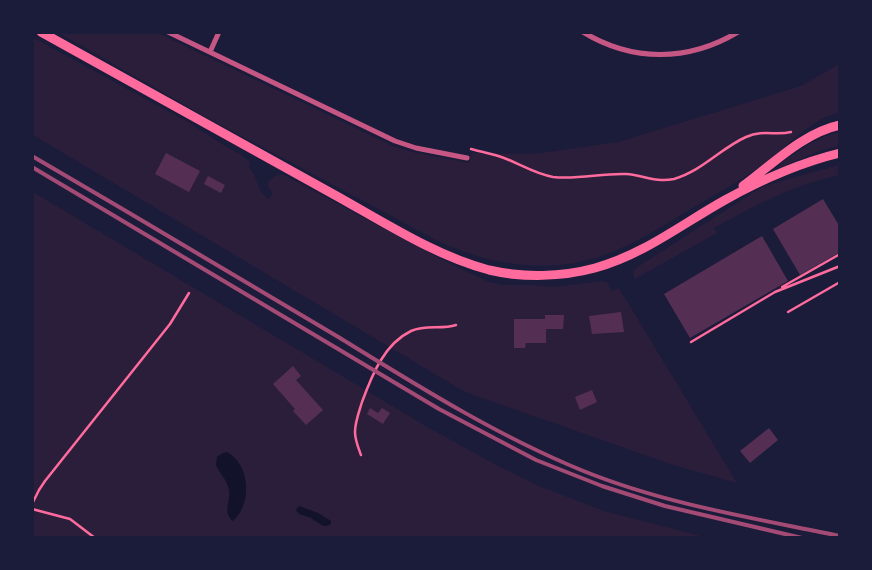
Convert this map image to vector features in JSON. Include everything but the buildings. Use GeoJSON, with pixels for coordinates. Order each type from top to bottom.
{"type":"FeatureCollection","features":[{"type":"Feature","properties":{"kind":"main road"},"geometry":{"type":"LineString","coordinates":[[41,32],[423,242],[445,253],[489,270],[510,274],[561,274],[594,268],[626,258],[725,200],[781,172],[840,153]]}},
{"type":"Feature","properties":{"kind":"main road"},"geometry":{"type":"LineString","coordinates":[[725,200],[806,139],[818,132],[840,125]]}},
{"type":"Feature","properties":{"kind":"street"},"geometry":{"type":"LineString","coordinates":[[168,32],[395,141],[416,148],[467,158]]}},
{"type":"Feature","properties":{"kind":"street"},"geometry":{"type":"LineString","coordinates":[[210,52],[219,32]]}},
{"type":"Feature","properties":{"kind":"street"},"geometry":{"type":"LineString","coordinates":[[583,32],[596,40],[618,49],[658,56],[701,50],[738,32]]}},
{"type":"Feature","properties":{"kind":"path"},"geometry":{"type":"LineString","coordinates":[[470,149],[503,157],[532,171],[552,176],[597,177],[622,174],[660,181],[675,178],[701,167],[747,136],[762,132],[791,132]]}},
{"type":"Feature","properties":{"kind":"path"},"geometry":{"type":"LineString","coordinates":[[691,342],[840,254]]}},
{"type":"Feature","properties":{"kind":"path"},"geometry":{"type":"LineString","coordinates":[[775,292],[840,266]]}},
{"type":"Feature","properties":{"kind":"path"},"geometry":{"type":"LineString","coordinates":[[788,312],[840,282]]}},
{"type":"Feature","properties":{"kind":"path"},"geometry":{"type":"LineString","coordinates":[[32,504],[38,490],[170,324],[190,293]]}},
{"type":"Feature","properties":{"kind":"path"},"geometry":{"type":"LineString","coordinates":[[361,454],[356,439],[357,420],[372,375],[388,349],[401,337],[418,328],[446,328],[456,325]]}},
{"type":"Feature","properties":{"kind":"path"},"geometry":{"type":"LineString","coordinates":[[32,509],[70,520],[95,538]]}},
{"type":"Feature","properties":{"kind":"shaded area"},"geometry":{"type":"Polygon","coordinates":[[[59,33],[158,33],[393,146],[412,152],[469,163],[471,153],[535,154],[618,142],[801,86],[839,64],[839,113],[828,116],[809,127],[765,163],[735,183],[627,245],[607,254],[586,260],[543,266],[521,265],[478,257],[438,241],[204,116],[59,33]]]}},
{"type":"Feature","properties":{"kind":"shaded area"},"geometry":{"type":"Polygon","coordinates":[[[32,37],[188,122],[241,155],[250,162],[249,167],[261,191],[268,199],[273,193],[268,187],[268,182],[277,175],[284,175],[439,258],[489,282],[504,285],[554,287],[603,281],[608,283],[612,291],[619,288],[737,483],[673,465],[465,392],[33,135],[32,37]]]}},
{"type":"Feature","properties":{"kind":"shaded area"},"geometry":{"type":"Polygon","coordinates":[[[839,132],[839,146],[822,150],[780,167],[780,164],[808,145],[839,132]]]}},
{"type":"Feature","properties":{"kind":"shaded area"},"geometry":{"type":"Polygon","coordinates":[[[839,165],[839,175],[790,190],[744,211],[714,228],[717,233],[635,279],[634,273],[637,267],[760,188],[839,165]]]}},
{"type":"Feature","properties":{"kind":"shaded area"},"geometry":{"type":"Polygon","coordinates":[[[33,192],[431,429],[498,466],[539,486],[604,511],[705,537],[33,538],[33,192]]]}},
{"type":"Feature","properties":{"kind":"shaded area"},"geometry":{"type":"Polygon","coordinates":[[[227,452],[241,466],[246,485],[246,496],[243,505],[233,521],[227,511],[228,487],[216,465],[217,457],[227,452]]]}},
{"type":"Feature","properties":{"kind":"shaded area"},"geometry":{"type":"Polygon","coordinates":[[[299,506],[318,513],[331,521],[331,524],[323,526],[311,518],[299,514],[296,510],[299,506]]]}},
{"type":"Feature","properties":{"kind":"railway"},"geometry":{"type":"LineString","coordinates":[[32,156],[428,392],[488,426],[549,456],[612,482],[676,501],[840,536]]}},
{"type":"Feature","properties":{"kind":"railway"},"geometry":{"type":"LineString","coordinates":[[32,167],[439,409],[536,460],[602,486],[665,506],[802,538]]}}]}
